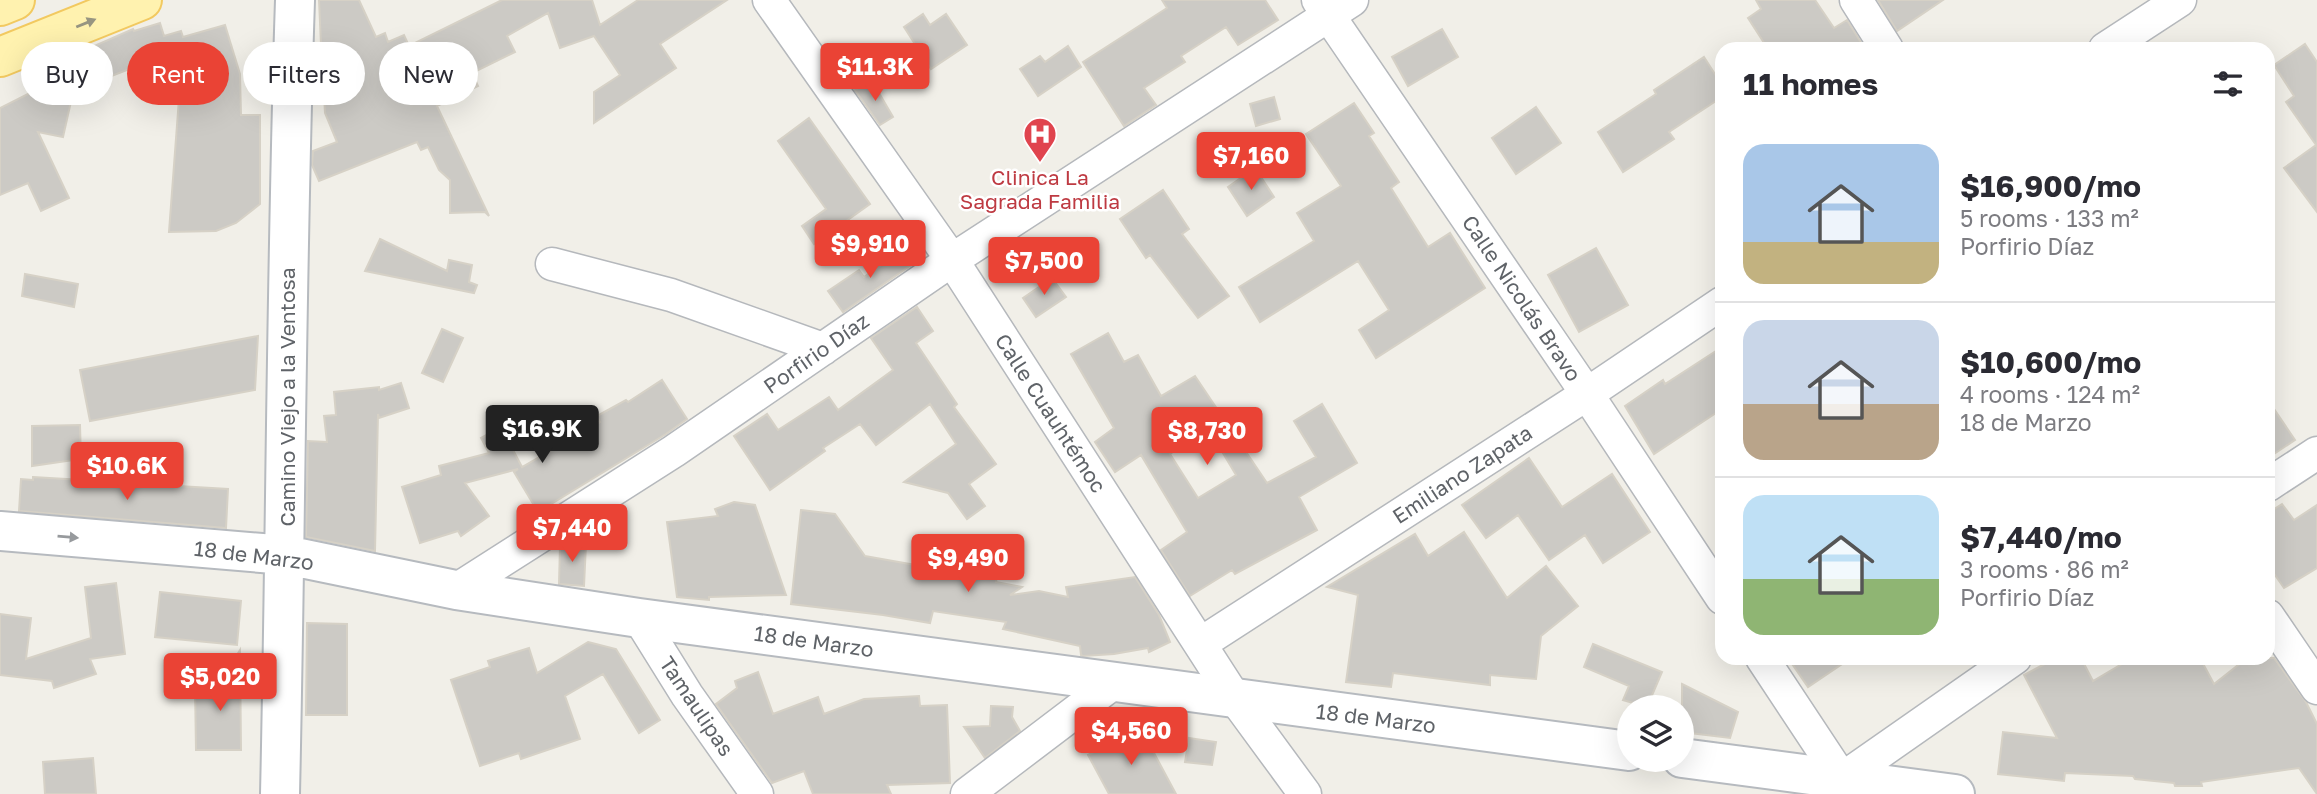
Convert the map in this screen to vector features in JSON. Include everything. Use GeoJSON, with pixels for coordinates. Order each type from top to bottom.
{"type":"FeatureCollection","features":[{"type":"Feature","properties":{"kind":"main road"},"geometry":{"type":"LineString","coordinates":[[0,6],[15,0]]}},
{"type":"Feature","properties":{"kind":"main road"},"geometry":{"type":"LineString","coordinates":[[0,57],[142,0]]}},
{"type":"Feature","properties":{"kind":"main road","name":"Camino Viejo a la Ventosa"},"geometry":{"type":"LineString","coordinates":[[280,794],[286,555],[289,193],[295,0]]}},
{"type":"Feature","properties":{"kind":"main road","name":"18 de Marzo"},"geometry":{"type":"LineString","coordinates":[[0,531],[286,555],[456,590],[639,618],[1617,749]]}},
{"type":"Feature","properties":{"kind":"main road"},"geometry":{"type":"LineString","coordinates":[[1694,760],[1838,789],[1955,794]]}},
{"type":"Feature","properties":{"kind":"street","name":"Calle Cuauhtémoc"},"geometry":{"type":"LineString","coordinates":[[769,0],[952,260],[1236,700],[1305,794]]}},
{"type":"Feature","properties":{"kind":"street"},"geometry":{"type":"LineString","coordinates":[[1856,0],[1883,42]]}},
{"type":"Feature","properties":{"kind":"street"},"geometry":{"type":"LineString","coordinates":[[2116,42],[2180,0]]}},
{"type":"Feature","properties":{"kind":"street","name":"Porfirio Díaz"},"geometry":{"type":"LineString","coordinates":[[456,590],[674,451],[952,260],[1333,5]]}},
{"type":"Feature","properties":{"kind":"street","name":"Calle Nicolás Bravo"},"geometry":{"type":"LineString","coordinates":[[1333,5],[1715,587]]}},
{"type":"Feature","properties":{"kind":"street"},"geometry":{"type":"LineString","coordinates":[[552,264],[671,295],[823,349]]}},
{"type":"Feature","properties":{"kind":"street","name":"Emiliano Zapata"},"geometry":{"type":"LineString","coordinates":[[1200,643],[1587,394],[1715,308]]}},
{"type":"Feature","properties":{"kind":"street"},"geometry":{"type":"LineString","coordinates":[[2275,480],[2317,453]]}},
{"type":"Feature","properties":{"kind":"street","name":"Tamaulipas"},"geometry":{"type":"LineString","coordinates":[[639,618],[687,695],[757,794]]}},
{"type":"Feature","properties":{"kind":"street"},"geometry":{"type":"LineString","coordinates":[[2275,626],[2317,688]]}},
{"type":"Feature","properties":{"kind":"street"},"geometry":{"type":"LineString","coordinates":[[1766,665],[1838,789],[2006,665]]}},
{"type":"Feature","properties":{"kind":"street"},"geometry":{"type":"LineString","coordinates":[[967,794],[1116,681]]}},
{"type":"Feature","properties":{"kind":"building"},"geometry":{"type":"Polygon","coordinates":[[[319,0],[359,0],[376,37],[385,33],[388,42],[379,42],[379,105],[439,105],[437,106],[489,216],[485,212],[450,213],[450,180],[439,170],[428,147],[421,150],[417,142],[319,181],[312,165],[313,151],[337,142],[325,113],[325,105],[365,105],[365,42],[321,42],[319,0]]]}},
{"type":"Feature","properties":{"kind":"building"},"geometry":{"type":"Polygon","coordinates":[[[502,0],[592,0],[600,25],[638,0],[727,0],[660,44],[676,68],[594,123],[594,92],[620,75],[594,36],[560,48],[548,13],[507,36],[515,52],[478,70],[478,42],[417,42],[502,0]]]}},
{"type":"Feature","properties":{"kind":"building"},"geometry":{"type":"Polygon","coordinates":[[[1162,0],[1265,0],[1278,20],[1238,45],[1226,27],[1181,56],[1185,62],[1144,88],[1156,105],[1124,126],[1083,62],[1167,8],[1162,0]]]}},
{"type":"Feature","properties":{"kind":"building"},"geometry":{"type":"Polygon","coordinates":[[[1756,0],[1815,0],[1834,28],[1847,20],[1861,42],[1763,42],[1748,18],[1761,9],[1756,0]]]}},
{"type":"Feature","properties":{"kind":"building"},"geometry":{"type":"Polygon","coordinates":[[[1878,0],[1943,0],[1897,31],[1878,0]]]}},
{"type":"Feature","properties":{"kind":"building"},"geometry":{"type":"Polygon","coordinates":[[[923,14],[930,25],[946,14],[967,45],[931,69],[904,27],[923,14]]]}},
{"type":"Feature","properties":{"kind":"building"},"geometry":{"type":"Polygon","coordinates":[[[160,23],[164,36],[181,31],[183,37],[225,25],[240,74],[241,115],[260,115],[260,204],[236,223],[216,231],[169,232],[179,105],[229,105],[229,42],[127,42],[127,70],[113,75],[113,42],[103,42],[133,29],[134,31],[160,23]]]}},
{"type":"Feature","properties":{"kind":"building"},"geometry":{"type":"Polygon","coordinates":[[[1442,29],[1458,57],[1408,86],[1392,57],[1442,29]]]}},
{"type":"Feature","properties":{"kind":"building"},"geometry":{"type":"Polygon","coordinates":[[[404,35],[407,42],[388,42],[404,35]]]}},
{"type":"Feature","properties":{"kind":"building"},"geometry":{"type":"Polygon","coordinates":[[[2305,44],[2317,62],[2317,212],[2284,168],[2316,145],[2286,102],[2294,96],[2275,64],[2305,44]]]}},
{"type":"Feature","properties":{"kind":"building"},"geometry":{"type":"Polygon","coordinates":[[[1068,46],[1081,67],[1038,96],[1020,69],[1040,56],[1045,62],[1068,46]]]}},
{"type":"Feature","properties":{"kind":"building"},"geometry":{"type":"Polygon","coordinates":[[[1704,57],[1715,74],[1715,102],[1669,132],[1674,139],[1623,172],[1598,132],[1656,94],[1654,90],[1704,57]]]}},
{"type":"Feature","properties":{"kind":"building"},"geometry":{"type":"Polygon","coordinates":[[[872,81],[893,117],[880,125],[855,90],[872,81]]]}},
{"type":"Feature","properties":{"kind":"building"},"geometry":{"type":"Polygon","coordinates":[[[1274,97],[1280,119],[1256,126],[1250,104],[1274,97]]]}},
{"type":"Feature","properties":{"kind":"building"},"geometry":{"type":"Polygon","coordinates":[[[21,98],[21,105],[70,105],[63,137],[38,132],[69,198],[41,211],[28,183],[0,195],[0,108],[21,98]]]}},
{"type":"Feature","properties":{"kind":"building"},"geometry":{"type":"Polygon","coordinates":[[[1354,103],[1374,133],[1369,136],[1399,182],[1391,188],[1428,247],[1450,233],[1485,288],[1376,358],[1359,330],[1389,310],[1358,261],[1260,322],[1239,287],[1314,241],[1297,213],[1341,186],[1306,134],[1354,103]]]}},
{"type":"Feature","properties":{"kind":"building"},"geometry":{"type":"Polygon","coordinates":[[[1536,107],[1561,143],[1516,174],[1492,138],[1536,107]]]}},
{"type":"Feature","properties":{"kind":"building"},"geometry":{"type":"Polygon","coordinates":[[[809,118],[870,204],[814,244],[802,226],[826,209],[778,141],[809,118]]]}},
{"type":"Feature","properties":{"kind":"building"},"geometry":{"type":"Polygon","coordinates":[[[1255,168],[1274,197],[1247,216],[1228,187],[1255,168]]]}},
{"type":"Feature","properties":{"kind":"building"},"geometry":{"type":"Polygon","coordinates":[[[1163,190],[1189,229],[1182,234],[1229,296],[1198,318],[1150,255],[1146,258],[1120,219],[1163,190]]]}},
{"type":"Feature","properties":{"kind":"building"},"geometry":{"type":"Polygon","coordinates":[[[380,239],[447,271],[449,260],[472,265],[469,282],[477,285],[474,293],[365,271],[380,239]]]}},
{"type":"Feature","properties":{"kind":"building"},"geometry":{"type":"Polygon","coordinates":[[[907,247],[917,261],[843,312],[828,291],[859,270],[864,277],[907,247]]]}},
{"type":"Feature","properties":{"kind":"building"},"geometry":{"type":"Polygon","coordinates":[[[1596,248],[1628,305],[1579,332],[1548,275],[1596,248]]]}},
{"type":"Feature","properties":{"kind":"building"},"geometry":{"type":"Polygon","coordinates":[[[25,274],[78,284],[74,307],[22,296],[25,274]]]}},
{"type":"Feature","properties":{"kind":"building"},"geometry":{"type":"Polygon","coordinates":[[[1052,278],[1066,297],[1036,317],[1023,298],[1052,278]]]}},
{"type":"Feature","properties":{"kind":"building"},"geometry":{"type":"Polygon","coordinates":[[[917,307],[933,331],[916,343],[957,404],[954,407],[996,464],[969,484],[985,506],[967,519],[948,493],[904,482],[956,444],[930,404],[876,445],[860,424],[823,448],[825,451],[770,490],[734,436],[767,414],[778,430],[829,397],[838,410],[893,370],[871,338],[917,307]]]}},
{"type":"Feature","properties":{"kind":"building"},"geometry":{"type":"Polygon","coordinates":[[[442,329],[463,338],[443,382],[422,373],[442,329]]]}},
{"type":"Feature","properties":{"kind":"building"},"geometry":{"type":"Polygon","coordinates":[[[1108,333],[1124,362],[1138,355],[1161,396],[1195,376],[1267,483],[1316,457],[1294,421],[1322,404],[1357,463],[1299,497],[1317,530],[1235,574],[1232,570],[1190,596],[1161,550],[1187,532],[1141,455],[1115,472],[1095,442],[1114,428],[1071,354],[1108,333]],[[1208,428],[1170,454],[1198,498],[1236,475],[1208,428]]]}},
{"type":"Feature","properties":{"kind":"building"},"geometry":{"type":"Polygon","coordinates":[[[258,336],[255,390],[90,421],[80,370],[258,336]]]}},
{"type":"Feature","properties":{"kind":"building"},"geometry":{"type":"Polygon","coordinates":[[[1715,352],[1715,414],[1654,454],[1625,406],[1663,380],[1665,384],[1715,352]]]}},
{"type":"Feature","properties":{"kind":"building"},"geometry":{"type":"Polygon","coordinates":[[[662,380],[687,419],[666,434],[538,512],[514,472],[518,469],[465,483],[489,516],[461,536],[458,531],[420,543],[402,487],[441,475],[439,466],[489,453],[481,438],[501,427],[522,467],[600,422],[597,416],[626,400],[628,402],[662,380]]]}},
{"type":"Feature","properties":{"kind":"building"},"geometry":{"type":"Polygon","coordinates":[[[401,383],[409,408],[379,418],[378,414],[375,551],[306,537],[308,441],[327,442],[324,416],[336,415],[334,392],[379,387],[379,390],[401,383]]]}},
{"type":"Feature","properties":{"kind":"building"},"geometry":{"type":"Polygon","coordinates":[[[2275,410],[2295,440],[2275,453],[2275,410]]]}},
{"type":"Feature","properties":{"kind":"building"},"geometry":{"type":"Polygon","coordinates":[[[80,425],[81,459],[32,466],[32,426],[80,425]]]}},
{"type":"Feature","properties":{"kind":"building"},"geometry":{"type":"Polygon","coordinates":[[[1529,458],[1562,507],[1612,474],[1650,532],[1603,563],[1585,535],[1549,560],[1518,515],[1486,538],[1462,505],[1529,458]]]}},
{"type":"Feature","properties":{"kind":"building"},"geometry":{"type":"Polygon","coordinates":[[[33,477],[82,480],[82,485],[129,488],[129,485],[161,485],[228,489],[226,528],[19,511],[21,479],[33,480],[33,477]]]}},
{"type":"Feature","properties":{"kind":"building"},"geometry":{"type":"Polygon","coordinates":[[[734,502],[755,505],[786,595],[709,597],[709,600],[677,597],[667,522],[718,516],[715,509],[734,502]]]}},
{"type":"Feature","properties":{"kind":"building"},"geometry":{"type":"Polygon","coordinates":[[[2282,504],[2294,520],[2317,505],[2317,568],[2284,588],[2275,575],[2275,508],[2282,504]]]}},
{"type":"Feature","properties":{"kind":"building"},"geometry":{"type":"Polygon","coordinates":[[[801,510],[835,514],[865,556],[966,574],[970,552],[1000,557],[996,582],[1022,587],[1010,595],[1039,591],[1068,597],[1066,587],[1135,577],[1159,615],[1170,642],[1149,652],[1148,648],[1083,656],[1080,646],[1003,629],[1006,622],[933,611],[930,623],[791,604],[801,510]]]}},
{"type":"Feature","properties":{"kind":"building"},"geometry":{"type":"Polygon","coordinates":[[[1464,532],[1507,598],[1546,566],[1578,606],[1541,636],[1536,679],[1490,675],[1490,685],[1393,673],[1391,687],[1346,682],[1358,595],[1327,587],[1415,534],[1428,556],[1464,532]]]}},
{"type":"Feature","properties":{"kind":"building"},"geometry":{"type":"Polygon","coordinates":[[[564,543],[586,544],[584,586],[559,584],[560,546],[564,543]]]}},
{"type":"Feature","properties":{"kind":"building"},"geometry":{"type":"Polygon","coordinates":[[[116,583],[125,654],[90,659],[96,674],[54,688],[52,681],[0,675],[0,614],[31,618],[26,659],[91,638],[85,587],[116,583]]]}},
{"type":"Feature","properties":{"kind":"building"},"geometry":{"type":"Polygon","coordinates":[[[160,592],[241,601],[237,645],[155,637],[160,592]]]}},
{"type":"Feature","properties":{"kind":"building"},"geometry":{"type":"Polygon","coordinates":[[[307,623],[347,624],[347,715],[306,715],[307,623]]]}},
{"type":"Feature","properties":{"kind":"building"},"geometry":{"type":"Polygon","coordinates":[[[588,642],[616,649],[660,720],[639,733],[603,674],[565,696],[580,739],[521,759],[519,753],[480,766],[451,680],[490,667],[488,661],[529,648],[537,673],[588,642]]]}},
{"type":"Feature","properties":{"kind":"building"},"geometry":{"type":"Polygon","coordinates":[[[1593,644],[1662,672],[1652,695],[1625,695],[1629,686],[1584,667],[1593,644]]]}},
{"type":"Feature","properties":{"kind":"building"},"geometry":{"type":"Polygon","coordinates":[[[240,650],[241,750],[196,750],[195,686],[218,686],[240,650]]]}},
{"type":"Feature","properties":{"kind":"building"},"geometry":{"type":"Polygon","coordinates":[[[2275,659],[2306,702],[2317,724],[2317,794],[2299,768],[2201,782],[2202,786],[2175,786],[2174,783],[2135,779],[2133,776],[2065,773],[2064,781],[1998,774],[2003,732],[2057,738],[2024,675],[2043,665],[2085,665],[2093,681],[2120,665],[2204,665],[2214,684],[2238,665],[2275,665],[2275,659]]]}},
{"type":"Feature","properties":{"kind":"building"},"geometry":{"type":"Polygon","coordinates":[[[1793,665],[1841,665],[1808,687],[1793,665]]]}},
{"type":"Feature","properties":{"kind":"building"},"geometry":{"type":"Polygon","coordinates":[[[758,672],[773,714],[818,697],[824,714],[864,699],[919,696],[920,706],[947,705],[950,783],[887,785],[891,794],[813,794],[804,771],[772,783],[716,704],[737,688],[735,681],[758,672]]]}},
{"type":"Feature","properties":{"kind":"building"},"geometry":{"type":"Polygon","coordinates":[[[1682,684],[1738,712],[1730,738],[1694,734],[1694,695],[1682,695],[1682,684]]]}},
{"type":"Feature","properties":{"kind":"building"},"geometry":{"type":"Polygon","coordinates":[[[991,706],[1013,707],[1012,717],[1020,731],[985,758],[964,727],[990,726],[991,706]]]}},
{"type":"Feature","properties":{"kind":"building"},"geometry":{"type":"Polygon","coordinates":[[[1141,727],[1176,794],[1109,794],[1088,755],[1141,727]]]}},
{"type":"Feature","properties":{"kind":"building"},"geometry":{"type":"Polygon","coordinates":[[[1189,738],[1216,742],[1212,765],[1185,762],[1189,738]]]}},
{"type":"Feature","properties":{"kind":"building"},"geometry":{"type":"Polygon","coordinates":[[[93,758],[96,794],[45,794],[43,762],[93,758]]]}},
{"type":"Feature","properties":{"kind":"place","name":"Clinica La Sagrada Familia"},"geometry":{"type":"Point","coordinates":[1040,164]}}]}
